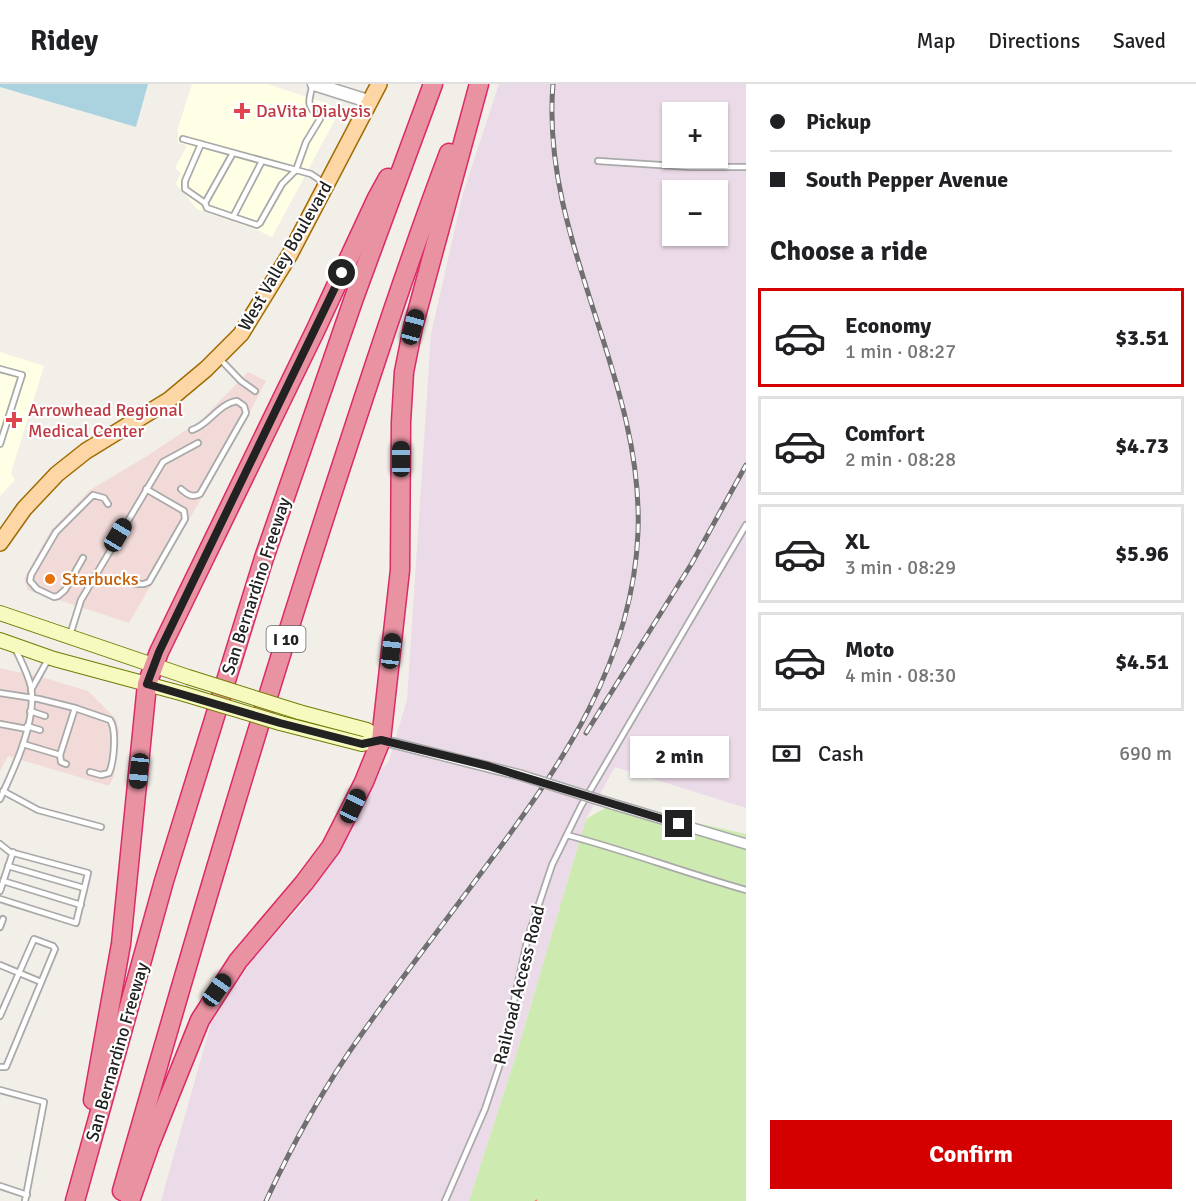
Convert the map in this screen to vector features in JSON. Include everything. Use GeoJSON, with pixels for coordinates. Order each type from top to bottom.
{"type":"FeatureCollection","features":[{"type":"Feature","properties":{"kind":"highway","name":"San Bernardino Freeway"},"geometry":{"type":"LineString","coordinates":[[75,1201],[164,881],[264,558],[433,84]]}},
{"type":"Feature","properties":{"kind":"highway"},"geometry":{"type":"LineString","coordinates":[[130,1201],[150,1144],[200,1020],[238,961],[304,883],[331,847],[353,806],[381,740],[400,570],[401,422],[404,372],[413,327],[477,84]]}},
{"type":"Feature","properties":{"kind":"highway","name":"I 10"},"geometry":{"type":"LineString","coordinates":[[119,1201],[207,893],[306,574],[410,257],[477,84]]}},
{"type":"Feature","properties":{"kind":"highway"},"geometry":{"type":"LineString","coordinates":[[75,1201],[121,944],[147,684],[154,665],[377,198],[411,141]]}},
{"type":"Feature","properties":{"kind":"main road","name":"West Valley Boulevard"},"geometry":{"type":"LineString","coordinates":[[0,543],[24,509],[57,474],[109,436],[169,400],[206,369],[241,334],[267,294],[379,84]]}},
{"type":"Feature","properties":{"kind":"main road"},"geometry":{"type":"LineString","coordinates":[[0,613],[241,694],[367,730],[381,740]]}},
{"type":"Feature","properties":{"kind":"main road"},"geometry":{"type":"LineString","coordinates":[[0,640],[54,659],[184,694],[293,727],[362,744],[381,740]]}},
{"type":"Feature","properties":{"kind":"street"},"geometry":{"type":"LineString","coordinates":[[314,84],[371,102]]}},
{"type":"Feature","properties":{"kind":"street"},"geometry":{"type":"LineString","coordinates":[[381,740],[520,775],[746,844]]}},
{"type":"Feature","properties":{"kind":"lane"},"geometry":{"type":"LineString","coordinates":[[201,144],[185,182],[185,189],[204,203],[207,208],[257,225],[260,224],[282,184],[296,170],[309,135],[320,118],[308,104],[314,84]]}},
{"type":"Feature","properties":{"kind":"lane"},"geometry":{"type":"LineString","coordinates":[[183,139],[310,174],[327,184]]}},
{"type":"Feature","properties":{"kind":"lane"},"geometry":{"type":"LineString","coordinates":[[204,203],[233,153]]}},
{"type":"Feature","properties":{"kind":"lane"},"geometry":{"type":"LineString","coordinates":[[234,217],[262,161]]}},
{"type":"Feature","properties":{"kind":"lane"},"geometry":{"type":"LineString","coordinates":[[598,161],[690,167],[746,167]]}},
{"type":"Feature","properties":{"kind":"lane"},"geometry":{"type":"LineString","coordinates":[[218,357],[241,381],[255,391]]}},
{"type":"Feature","properties":{"kind":"lane"},"geometry":{"type":"LineString","coordinates":[[0,369],[22,375],[0,444]]}},
{"type":"Feature","properties":{"kind":"lane"},"geometry":{"type":"LineString","coordinates":[[181,489],[195,497],[200,494],[246,413],[244,406],[237,401],[225,404],[204,426],[192,430]]}},
{"type":"Feature","properties":{"kind":"lane"},"geometry":{"type":"LineString","coordinates":[[69,638],[81,600],[163,462],[198,443]]}},
{"type":"Feature","properties":{"kind":"lane"},"geometry":{"type":"LineString","coordinates":[[136,584],[144,584],[151,579],[186,515],[184,511],[146,489]]}},
{"type":"Feature","properties":{"kind":"lane"},"geometry":{"type":"LineString","coordinates":[[83,558],[65,590],[58,596],[54,597],[37,589],[30,581],[56,532],[93,495],[104,498],[108,504]]}},
{"type":"Feature","properties":{"kind":"lane","name":"Railroad Access Road"},"geometry":{"type":"LineString","coordinates":[[445,1201],[485,1109],[500,1064],[528,937],[545,882],[581,806],[746,525]]}},
{"type":"Feature","properties":{"kind":"lane"},"geometry":{"type":"LineString","coordinates":[[0,799],[20,755],[30,711],[31,690],[14,646]]}},
{"type":"Feature","properties":{"kind":"lane"},"geometry":{"type":"LineString","coordinates":[[31,690],[46,663],[54,659]]}},
{"type":"Feature","properties":{"kind":"lane"},"geometry":{"type":"LineString","coordinates":[[0,693],[75,708],[110,720],[114,728],[113,760],[109,774],[102,776],[90,772]]}},
{"type":"Feature","properties":{"kind":"lane"},"geometry":{"type":"LineString","coordinates":[[66,765],[61,762],[62,738],[75,708]]}},
{"type":"Feature","properties":{"kind":"lane"},"geometry":{"type":"LineString","coordinates":[[30,711],[45,716]]}},
{"type":"Feature","properties":{"kind":"lane"},"geometry":{"type":"LineString","coordinates":[[0,724],[40,730]]}},
{"type":"Feature","properties":{"kind":"lane"},"geometry":{"type":"LineString","coordinates":[[23,744],[60,755]]}},
{"type":"Feature","properties":{"kind":"lane"},"geometry":{"type":"LineString","coordinates":[[3,791],[38,810],[101,826]]}},
{"type":"Feature","properties":{"kind":"lane"},"geometry":{"type":"LineString","coordinates":[[567,835],[746,890]]}},
{"type":"Feature","properties":{"kind":"lane"},"geometry":{"type":"LineString","coordinates":[[0,844],[13,852],[88,873],[76,923],[0,899]]}},
{"type":"Feature","properties":{"kind":"lane"},"geometry":{"type":"LineString","coordinates":[[0,891],[13,852]]}},
{"type":"Feature","properties":{"kind":"lane"},"geometry":{"type":"LineString","coordinates":[[8,866],[84,888]]}},
{"type":"Feature","properties":{"kind":"lane"},"geometry":{"type":"LineString","coordinates":[[3,881],[81,905]]}},
{"type":"Feature","properties":{"kind":"lane"},"geometry":{"type":"LineString","coordinates":[[0,927],[3,919]]}},
{"type":"Feature","properties":{"kind":"lane"},"geometry":{"type":"LineString","coordinates":[[0,1016],[34,939],[55,949],[6,1067],[0,1067]]}},
{"type":"Feature","properties":{"kind":"lane"},"geometry":{"type":"LineString","coordinates":[[0,965],[41,982]]}},
{"type":"Feature","properties":{"kind":"lane"},"geometry":{"type":"LineString","coordinates":[[0,1090],[44,1102],[26,1198],[0,1186]]}},
{"type":"Feature","properties":{"kind":"shaded area"},"geometry":{"type":"Polygon","coordinates":[[[192,84],[267,84],[329,104],[337,116],[272,237],[197,209],[176,184],[181,173],[175,168],[187,146],[178,142],[178,128],[192,84]]]}},
{"type":"Feature","properties":{"kind":"shaded area"},"geometry":{"type":"Polygon","coordinates":[[[499,84],[746,84],[746,808],[615,767],[586,819],[517,1052],[469,1201],[161,1201],[211,1023],[254,957],[301,906],[341,847],[382,768],[388,763],[407,700],[431,334],[463,193],[499,84]]]}},
{"type":"Feature","properties":{"kind":"shaded area","name":"Arrowhead Regional Medical Center"},"geometry":{"type":"Polygon","coordinates":[[[0,352],[44,366],[11,473],[15,480],[0,496],[0,352]]]}},
{"type":"Feature","properties":{"kind":"shaded area"},"geometry":{"type":"Polygon","coordinates":[[[248,372],[266,381],[234,442],[129,623],[28,590],[24,579],[51,530],[90,490],[201,420],[248,372]]]}},
{"type":"Feature","properties":{"kind":"shaded area"},"geometry":{"type":"Polygon","coordinates":[[[0,668],[88,691],[116,719],[119,730],[114,776],[109,786],[8,756],[0,771],[0,668]]]}},
{"type":"Feature","properties":{"kind":"green space"},"geometry":{"type":"Polygon","coordinates":[[[612,804],[746,834],[746,1201],[469,1201],[517,1052],[586,819],[612,804]]]}},
{"type":"Feature","properties":{"kind":"water"},"geometry":{"type":"Polygon","coordinates":[[[0,84],[148,84],[136,127],[0,87],[0,84]]]}},
{"type":"Feature","properties":{"kind":"railway"},"geometry":{"type":"LineString","coordinates":[[266,1201],[310,1116],[347,1055],[542,789],[589,709],[608,668],[623,625],[633,579],[638,532],[636,474],[625,418],[562,198],[553,142],[553,84]]}},
{"type":"Feature","properties":{"kind":"railway"},"geometry":{"type":"LineString","coordinates":[[586,733],[692,563],[746,465]]}},
{"type":"Feature","properties":{"kind":"place","name":"DaVita Dialysis"},"geometry":{"type":"Point","coordinates":[242,111]}},
{"type":"Feature","properties":{"kind":"place","name":"Arrowhead Regional Medical Center"},"geometry":{"type":"Point","coordinates":[14,420]}},
{"type":"Feature","properties":{"kind":"place","name":"Starbucks"},"geometry":{"type":"Point","coordinates":[50,579]}},
{"type":"Feature","properties":{"kind":"route"},"geometry":{"type":"LineString","coordinates":[[342,273],[159,652],[147,684],[280,723],[362,744],[381,740],[488,766],[679,824]]}}]}
